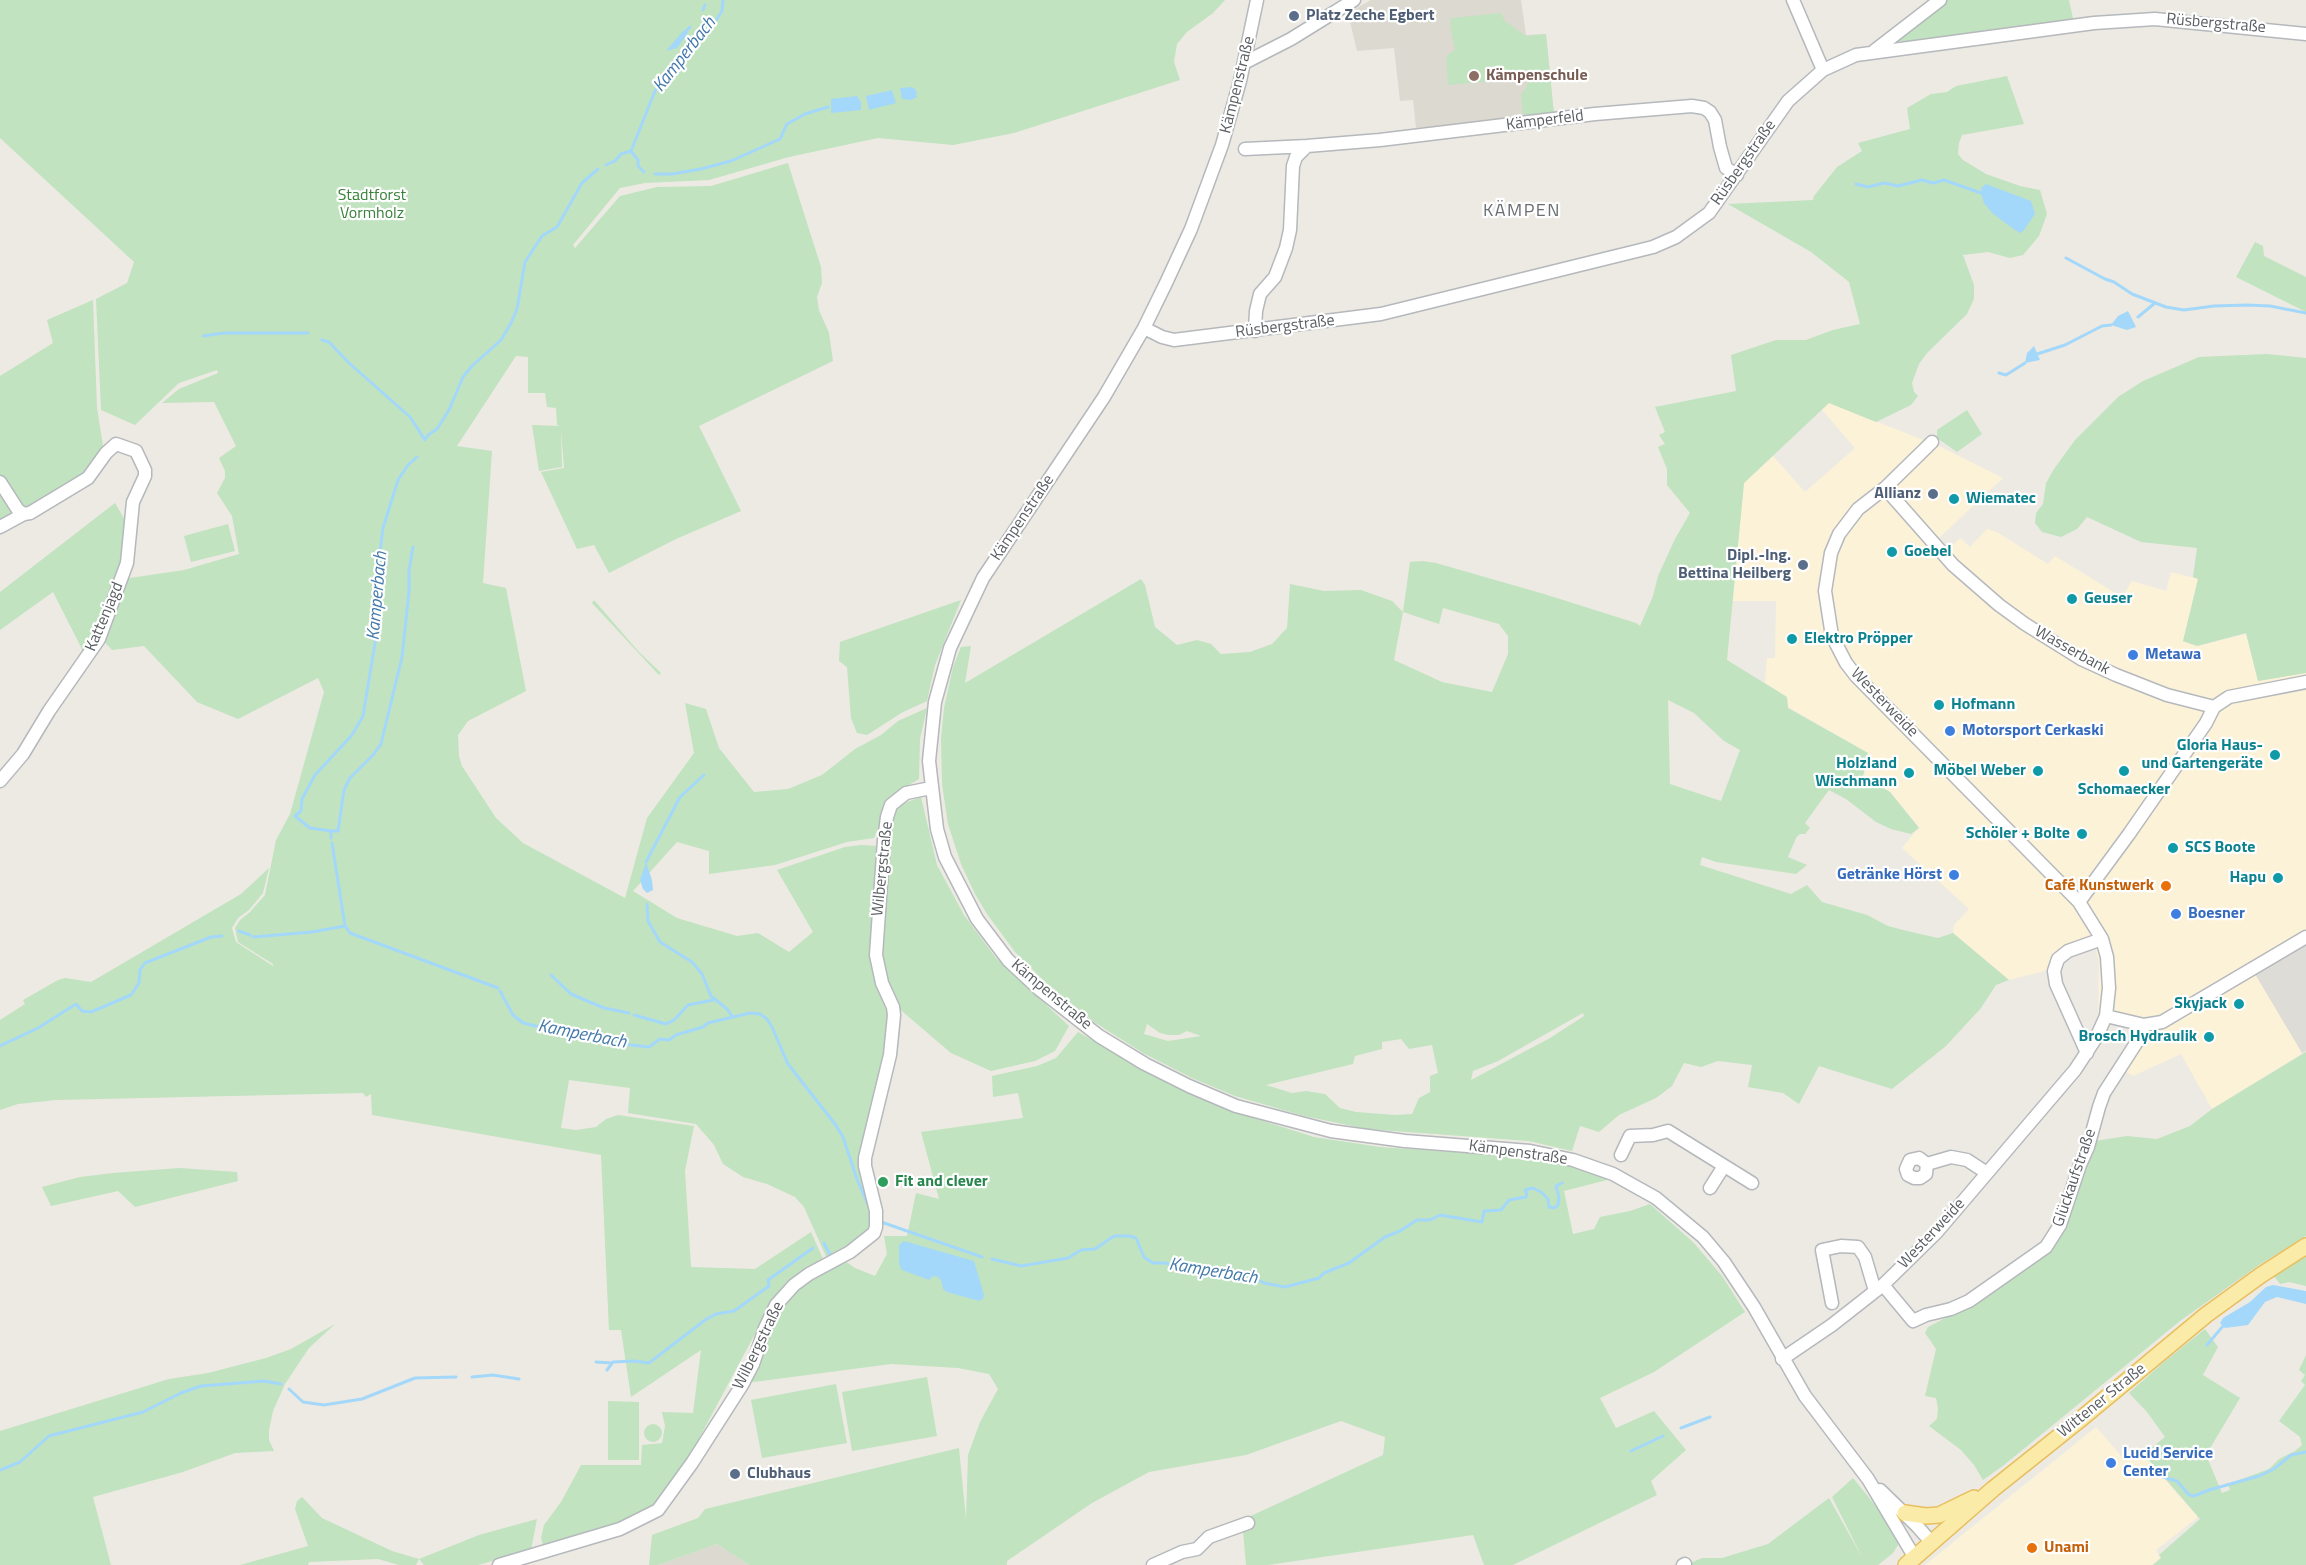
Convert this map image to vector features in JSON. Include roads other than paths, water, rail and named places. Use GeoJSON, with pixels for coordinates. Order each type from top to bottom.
{"type":"FeatureCollection","features":[{"type":"Feature","properties":{"kind":"main road","name":"Wittener Straße"},"geometry":{"type":"LineString","coordinates":[[1910,1561],[1993,1489],[2206,1315],[2306,1246]]}},
{"type":"Feature","properties":{"kind":"main road"},"geometry":{"type":"LineString","coordinates":[[1905,1513],[1939,1515],[1993,1489]]}},
{"type":"Feature","properties":{"kind":"street","name":"Kämpenstraße"},"geometry":{"type":"LineString","coordinates":[[1257,0],[1245,63],[1222,145],[1206,192],[1181,251],[1144,328],[1104,397],[983,578],[950,648],[935,702],[929,761],[937,829],[945,857],[977,919],[1008,960],[1039,989],[1099,1036],[1145,1064],[1189,1086],[1236,1106],[1296,1124],[1377,1138],[1530,1151],[1573,1160],[1613,1174],[1656,1198],[1703,1237],[1738,1282],[1805,1396],[1868,1479],[1910,1561]]}},
{"type":"Feature","properties":{"kind":"street"},"geometry":{"type":"LineString","coordinates":[[1245,63],[1291,39],[1335,5],[1354,0]]}},
{"type":"Feature","properties":{"kind":"street"},"geometry":{"type":"LineString","coordinates":[[1793,0],[1823,70]]}},
{"type":"Feature","properties":{"kind":"street"},"geometry":{"type":"LineString","coordinates":[[1873,52],[1940,0]]}},
{"type":"Feature","properties":{"kind":"street","name":"Rüsbergstraße"},"geometry":{"type":"LineString","coordinates":[[1144,328],[1173,340],[1401,310],[1653,247],[1676,237],[1709,213],[1788,101],[1823,70],[1856,55],[2094,23],[2155,19],[2306,34]]}},
{"type":"Feature","properties":{"kind":"street","name":"Kämperfeld"},"geometry":{"type":"LineString","coordinates":[[1245,149],[1380,140],[1595,114],[1692,106],[1704,108],[1710,112],[1715,120],[1726,168],[1737,175]]}},
{"type":"Feature","properties":{"kind":"street"},"geometry":{"type":"LineString","coordinates":[[1254,331],[1260,294],[1275,277],[1287,248],[1293,166],[1296,157],[1307,146]]}},
{"type":"Feature","properties":{"kind":"street","name":"Westerweide"},"geometry":{"type":"LineString","coordinates":[[1782,1359],[1832,1325],[1879,1288],[1936,1233],[2087,1053],[2106,1016],[2109,971],[2102,939],[2079,902],[1856,676],[1838,650],[1832,636],[1826,606],[1826,581],[1831,553],[1841,531],[1850,519],[1932,442]]}},
{"type":"Feature","properties":{"kind":"street","name":"Kattenjagd"},"geometry":{"type":"LineString","coordinates":[[0,781],[23,754],[49,711],[96,646],[127,562],[133,502],[145,476],[143,463],[136,451],[116,444],[106,453],[95,471],[80,484],[39,509],[24,514]]}},
{"type":"Feature","properties":{"kind":"street"},"geometry":{"type":"LineString","coordinates":[[0,483],[18,510],[24,514],[0,528]]}},
{"type":"Feature","properties":{"kind":"street","name":"Wasserbank"},"geometry":{"type":"LineString","coordinates":[[1885,488],[1953,565],[2025,624],[2081,659],[2116,675],[2167,695],[2214,707]]}},
{"type":"Feature","properties":{"kind":"street"},"geometry":{"type":"LineString","coordinates":[[2079,902],[2214,707],[2229,698],[2306,682]]}},
{"type":"Feature","properties":{"kind":"street","name":"Wilbergstraße"},"geometry":{"type":"LineString","coordinates":[[499,1565],[620,1529],[658,1510],[692,1463],[742,1385],[753,1364],[765,1328],[776,1305],[809,1274],[850,1252],[874,1233],[877,1218],[865,1158],[890,1055],[894,1015],[893,1007],[880,977],[876,955],[884,840],[891,805],[906,793],[931,788]]}},
{"type":"Feature","properties":{"kind":"street"},"geometry":{"type":"LineString","coordinates":[[2106,1016],[2144,1025],[2168,1019],[2306,937]]}},
{"type":"Feature","properties":{"kind":"street"},"geometry":{"type":"LineString","coordinates":[[2087,1053],[2056,984],[2054,971],[2058,959],[2068,951],[2102,939]]}},
{"type":"Feature","properties":{"kind":"street","name":"Glückaufstraße"},"geometry":{"type":"LineString","coordinates":[[1879,1288],[1913,1322],[1926,1315],[1952,1309],[1969,1301],[2046,1247],[2060,1225],[2079,1165],[2088,1147],[2098,1107],[2113,1078],[2142,1034],[2144,1025]]}},
{"type":"Feature","properties":{"kind":"street"},"geometry":{"type":"LineString","coordinates":[[1621,1155],[1630,1136],[1653,1135],[1668,1131],[1752,1184]]}},
{"type":"Feature","properties":{"kind":"street"},"geometry":{"type":"LineString","coordinates":[[1927,1164],[1951,1157],[1960,1157],[1987,1173]]}},
{"type":"Feature","properties":{"kind":"street"},"geometry":{"type":"LineString","coordinates":[[1710,1188],[1724,1166]]}},
{"type":"Feature","properties":{"kind":"street"},"geometry":{"type":"LineString","coordinates":[[1832,1303],[1822,1251],[1841,1246],[1858,1247],[1879,1288]]}},
{"type":"Feature","properties":{"kind":"street","name":"Kämpenstraße"},"geometry":{"type":"LineString","coordinates":[[1868,1479],[1905,1513],[1932,1543]]}},
{"type":"Feature","properties":{"kind":"street"},"geometry":{"type":"LineString","coordinates":[[1154,1565],[1182,1552],[1197,1549],[1209,1537],[1248,1523]]}},
{"type":"Feature","properties":{"kind":"water"},"geometry":{"type":"Polygon","coordinates":[[[684,30],[688,33],[677,48],[666,51],[684,30]]]}},
{"type":"Feature","properties":{"kind":"water"},"geometry":{"type":"Polygon","coordinates":[[[912,87],[916,90],[917,97],[911,100],[902,99],[900,88],[912,87]]]}},
{"type":"Feature","properties":{"kind":"water"},"geometry":{"type":"Polygon","coordinates":[[[892,90],[896,103],[869,110],[866,96],[892,90]]]}},
{"type":"Feature","properties":{"kind":"water"},"geometry":{"type":"Polygon","coordinates":[[[857,96],[861,102],[861,110],[831,113],[831,99],[857,96]]]}},
{"type":"Feature","properties":{"kind":"water"},"geometry":{"type":"Polygon","coordinates":[[[1986,184],[2031,201],[2035,214],[2021,233],[1992,213],[1984,203],[1981,188],[1986,184]]]}},
{"type":"Feature","properties":{"kind":"water"},"geometry":{"type":"Polygon","coordinates":[[[2128,311],[2136,327],[2127,330],[2111,325],[2118,316],[2128,311]]]}},
{"type":"Feature","properties":{"kind":"water"},"geometry":{"type":"Polygon","coordinates":[[[2034,346],[2040,360],[2025,363],[2027,353],[2034,346]]]}},
{"type":"Feature","properties":{"kind":"water"},"geometry":{"type":"Polygon","coordinates":[[[646,862],[653,890],[647,893],[640,880],[646,862]]]}},
{"type":"Feature","properties":{"kind":"water"},"geometry":{"type":"Polygon","coordinates":[[[904,1241],[974,1261],[984,1295],[983,1299],[979,1301],[947,1292],[943,1289],[938,1277],[933,1276],[929,1280],[902,1270],[899,1264],[899,1245],[904,1241]]]}},
{"type":"Feature","properties":{"kind":"water"},"geometry":{"type":"Polygon","coordinates":[[[2273,1285],[2306,1291],[2306,1304],[2277,1297],[2265,1302],[2248,1325],[2225,1328],[2220,1323],[2223,1318],[2250,1302],[2266,1287],[2273,1285]]]}},
{"type":"Feature","properties":{"kind":"waterway","name":"Kamperbach"},"geometry":{"type":"LineString","coordinates":[[606,165],[615,161],[621,154],[631,151],[655,91],[695,41],[710,29],[722,11],[723,0]]}},
{"type":"Feature","properties":{"kind":"waterway"},"geometry":{"type":"LineString","coordinates":[[703,10],[705,5]]}},
{"type":"Feature","properties":{"kind":"waterway"},"geometry":{"type":"LineString","coordinates":[[686,31],[690,27]]}},
{"type":"Feature","properties":{"kind":"waterway"},"geometry":{"type":"LineString","coordinates":[[655,174],[672,174],[731,161],[780,139],[787,124],[805,114],[828,107]]}},
{"type":"Feature","properties":{"kind":"waterway"},"geometry":{"type":"LineString","coordinates":[[631,151],[638,160],[638,166],[644,172]]}},
{"type":"Feature","properties":{"kind":"waterway","name":"Kamperbach"},"geometry":{"type":"LineString","coordinates":[[322,340],[329,342],[349,363],[410,417],[425,440],[437,429],[449,410],[463,377],[501,340],[511,323],[517,309],[525,262],[542,236],[557,227],[582,183],[598,169]]}},
{"type":"Feature","properties":{"kind":"waterway"},"geometry":{"type":"LineString","coordinates":[[1856,184],[1868,187],[1884,183],[1898,186],[1922,180],[1933,183],[1944,180],[1981,193]]}},
{"type":"Feature","properties":{"kind":"waterway"},"geometry":{"type":"LineString","coordinates":[[2066,258],[2114,282],[2132,294],[2166,307],[2184,310],[2247,305],[2270,306],[2306,313]]}},
{"type":"Feature","properties":{"kind":"waterway"},"geometry":{"type":"LineString","coordinates":[[2138,317],[2155,303]]}},
{"type":"Feature","properties":{"kind":"waterway"},"geometry":{"type":"LineString","coordinates":[[2037,354],[2065,345],[2102,326],[2111,325]]}},
{"type":"Feature","properties":{"kind":"waterway"},"geometry":{"type":"LineString","coordinates":[[203,336],[224,333],[308,333]]}},
{"type":"Feature","properties":{"kind":"waterway"},"geometry":{"type":"LineString","coordinates":[[1999,373],[2006,375],[2025,363]]}},
{"type":"Feature","properties":{"kind":"waterway","name":"Kamperbach"},"geometry":{"type":"LineString","coordinates":[[331,838],[331,831],[310,828],[295,816],[301,811],[302,799],[315,775],[352,735],[363,716],[379,619],[379,561],[383,528],[398,480],[408,465],[417,457]]}},
{"type":"Feature","properties":{"kind":"waterway"},"geometry":{"type":"LineString","coordinates":[[332,831],[338,831],[344,790],[350,778],[381,744],[402,657],[413,547]]}},
{"type":"Feature","properties":{"kind":"waterway"},"geometry":{"type":"LineString","coordinates":[[646,862],[680,797],[704,775]]}},
{"type":"Feature","properties":{"kind":"waterway","name":"Kamperbach"},"geometry":{"type":"LineString","coordinates":[[332,843],[345,926],[350,933],[498,988]]}},
{"type":"Feature","properties":{"kind":"waterway"},"geometry":{"type":"LineString","coordinates":[[647,904],[648,921],[660,942],[692,962],[702,974],[711,996],[732,1016]]}},
{"type":"Feature","properties":{"kind":"waterway"},"geometry":{"type":"LineString","coordinates":[[253,937],[312,932],[345,926]]}},
{"type":"Feature","properties":{"kind":"waterway"},"geometry":{"type":"LineString","coordinates":[[239,931],[250,935]]}},
{"type":"Feature","properties":{"kind":"waterway"},"geometry":{"type":"LineString","coordinates":[[0,1046],[38,1028],[76,1004],[82,1011],[91,1012],[131,995],[139,983],[140,970],[145,963],[211,937],[222,936]]}},
{"type":"Feature","properties":{"kind":"waterway"},"geometry":{"type":"LineString","coordinates":[[551,975],[571,994],[604,1008],[629,1013]]}},
{"type":"Feature","properties":{"kind":"waterway","name":"Kamperbach"},"geometry":{"type":"LineString","coordinates":[[500,991],[513,1015],[523,1023],[604,1042],[649,1047],[660,1039],[669,1040],[708,1023],[750,1013],[760,1014],[772,1027],[788,1064],[843,1137],[871,1212]]}},
{"type":"Feature","properties":{"kind":"waterway"},"geometry":{"type":"LineString","coordinates":[[634,1015],[666,1024],[674,1020],[688,1005],[713,1000]]}},
{"type":"Feature","properties":{"kind":"waterway","name":"Kamperbach"},"geometry":{"type":"LineString","coordinates":[[992,1259],[1021,1266],[1068,1258],[1081,1250],[1095,1249],[1114,1236],[1130,1236],[1136,1238],[1144,1257],[1153,1263],[1166,1263],[1177,1268],[1240,1277],[1248,1275],[1264,1283],[1285,1287],[1319,1278],[1324,1273],[1349,1263],[1385,1237],[1417,1220],[1430,1220],[1440,1215],[1482,1222],[1484,1211],[1501,1210],[1509,1200],[1526,1197],[1525,1190],[1533,1188],[1548,1199],[1549,1207],[1554,1208],[1558,1205],[1559,1198],[1556,1186],[1562,1183]]}},
{"type":"Feature","properties":{"kind":"waterway","name":"Kamperbach"},"geometry":{"type":"LineString","coordinates":[[884,1223],[982,1257]]}},
{"type":"Feature","properties":{"kind":"waterway"},"geometry":{"type":"LineString","coordinates":[[824,1243],[829,1253],[835,1255]]}},
{"type":"Feature","properties":{"kind":"waterway"},"geometry":{"type":"LineString","coordinates":[[607,1370],[613,1362],[649,1363],[705,1320],[716,1314],[734,1311],[769,1286],[768,1280],[813,1248]]}},
{"type":"Feature","properties":{"kind":"waterway"},"geometry":{"type":"LineString","coordinates":[[2207,1345],[2223,1326]]}},
{"type":"Feature","properties":{"kind":"waterway"},"geometry":{"type":"LineString","coordinates":[[596,1362],[612,1363]]}},
{"type":"Feature","properties":{"kind":"waterway"},"geometry":{"type":"LineString","coordinates":[[472,1377],[493,1375],[519,1379]]}},
{"type":"Feature","properties":{"kind":"waterway"},"geometry":{"type":"LineString","coordinates":[[289,1389],[303,1402],[324,1405],[362,1399],[415,1378],[456,1377]]}},
{"type":"Feature","properties":{"kind":"waterway"},"geometry":{"type":"LineString","coordinates":[[0,1470],[20,1462],[49,1436],[143,1412],[201,1386],[264,1381],[281,1384]]}},
{"type":"Feature","properties":{"kind":"waterway"},"geometry":{"type":"LineString","coordinates":[[1681,1428],[1710,1417]]}},
{"type":"Feature","properties":{"kind":"waterway"},"geometry":{"type":"LineString","coordinates":[[1631,1451],[1663,1436]]}},
{"type":"Feature","properties":{"kind":"waterway"},"geometry":{"type":"LineString","coordinates":[[2163,1477],[2177,1481],[2189,1495],[2194,1496],[2259,1476],[2274,1469],[2291,1455],[2306,1452]]}},
{"type":"Feature","properties":{"kind":"place","name":"Platz Zeche Egbert"},"geometry":{"type":"Point","coordinates":[1294,16]}},
{"type":"Feature","properties":{"kind":"place","name":"Kämpenschule"},"geometry":{"type":"Point","coordinates":[1474,76]}},
{"type":"Feature","properties":{"kind":"place","name":"Allianz"},"geometry":{"type":"Point","coordinates":[1933,494]}},
{"type":"Feature","properties":{"kind":"place","name":"Wiematec"},"geometry":{"type":"Point","coordinates":[1954,499]}},
{"type":"Feature","properties":{"kind":"place","name":"Goebel"},"geometry":{"type":"Point","coordinates":[1892,552]}},
{"type":"Feature","properties":{"kind":"place","name":"Dipl.-Ing. Bettina Heilberg"},"geometry":{"type":"Point","coordinates":[1803,565]}},
{"type":"Feature","properties":{"kind":"place","name":"Geuser"},"geometry":{"type":"Point","coordinates":[2072,599]}},
{"type":"Feature","properties":{"kind":"place","name":"Elektro Pröpper"},"geometry":{"type":"Point","coordinates":[1792,639]}},
{"type":"Feature","properties":{"kind":"place","name":"Metawa"},"geometry":{"type":"Point","coordinates":[2133,655]}},
{"type":"Feature","properties":{"kind":"place","name":"Hofmann"},"geometry":{"type":"Point","coordinates":[1939,705]}},
{"type":"Feature","properties":{"kind":"place","name":"Motorsport Cerkaski"},"geometry":{"type":"Point","coordinates":[1950,731]}},
{"type":"Feature","properties":{"kind":"place","name":"Gloria Haus- und Gartengeräte"},"geometry":{"type":"Point","coordinates":[2275,755]}},
{"type":"Feature","properties":{"kind":"place","name":"Möbel Weber"},"geometry":{"type":"Point","coordinates":[2038,771]}},
{"type":"Feature","properties":{"kind":"place","name":"Schomaecker"},"geometry":{"type":"Point","coordinates":[2124,771]}},
{"type":"Feature","properties":{"kind":"place","name":"Holzland Wischmann"},"geometry":{"type":"Point","coordinates":[1909,773]}},
{"type":"Feature","properties":{"kind":"place","name":"Schöler + Bolte"},"geometry":{"type":"Point","coordinates":[2082,834]}},
{"type":"Feature","properties":{"kind":"place","name":"SCS Boote"},"geometry":{"type":"Point","coordinates":[2173,848]}},
{"type":"Feature","properties":{"kind":"place","name":"Getränke Hörst"},"geometry":{"type":"Point","coordinates":[1954,875]}},
{"type":"Feature","properties":{"kind":"place","name":"Hapu"},"geometry":{"type":"Point","coordinates":[2278,878]}},
{"type":"Feature","properties":{"kind":"place","name":"Café Kunstwerk"},"geometry":{"type":"Point","coordinates":[2166,886]}},
{"type":"Feature","properties":{"kind":"place","name":"Boesner"},"geometry":{"type":"Point","coordinates":[2176,914]}},
{"type":"Feature","properties":{"kind":"place","name":"Skyjack"},"geometry":{"type":"Point","coordinates":[2239,1004]}},
{"type":"Feature","properties":{"kind":"place","name":"Brosch Hydraulik"},"geometry":{"type":"Point","coordinates":[2209,1037]}},
{"type":"Feature","properties":{"kind":"place","name":"Fit and clever"},"geometry":{"type":"Point","coordinates":[883,1182]}},
{"type":"Feature","properties":{"kind":"place","name":"Lucid Service Center"},"geometry":{"type":"Point","coordinates":[2111,1463]}},
{"type":"Feature","properties":{"kind":"place","name":"Clubhaus"},"geometry":{"type":"Point","coordinates":[735,1474]}},
{"type":"Feature","properties":{"kind":"place","name":"Unami"},"geometry":{"type":"Point","coordinates":[2032,1548]}},
{"type":"Feature","properties":{"kind":"district","name":"KÄMPEN"},"geometry":{"type":"Point","coordinates":[1522,212]}},
{"type":"Feature","properties":{"kind":"park label","name":"Stadtforst Vormholz"},"geometry":{"type":"Point","coordinates":[372,205]}}]}
